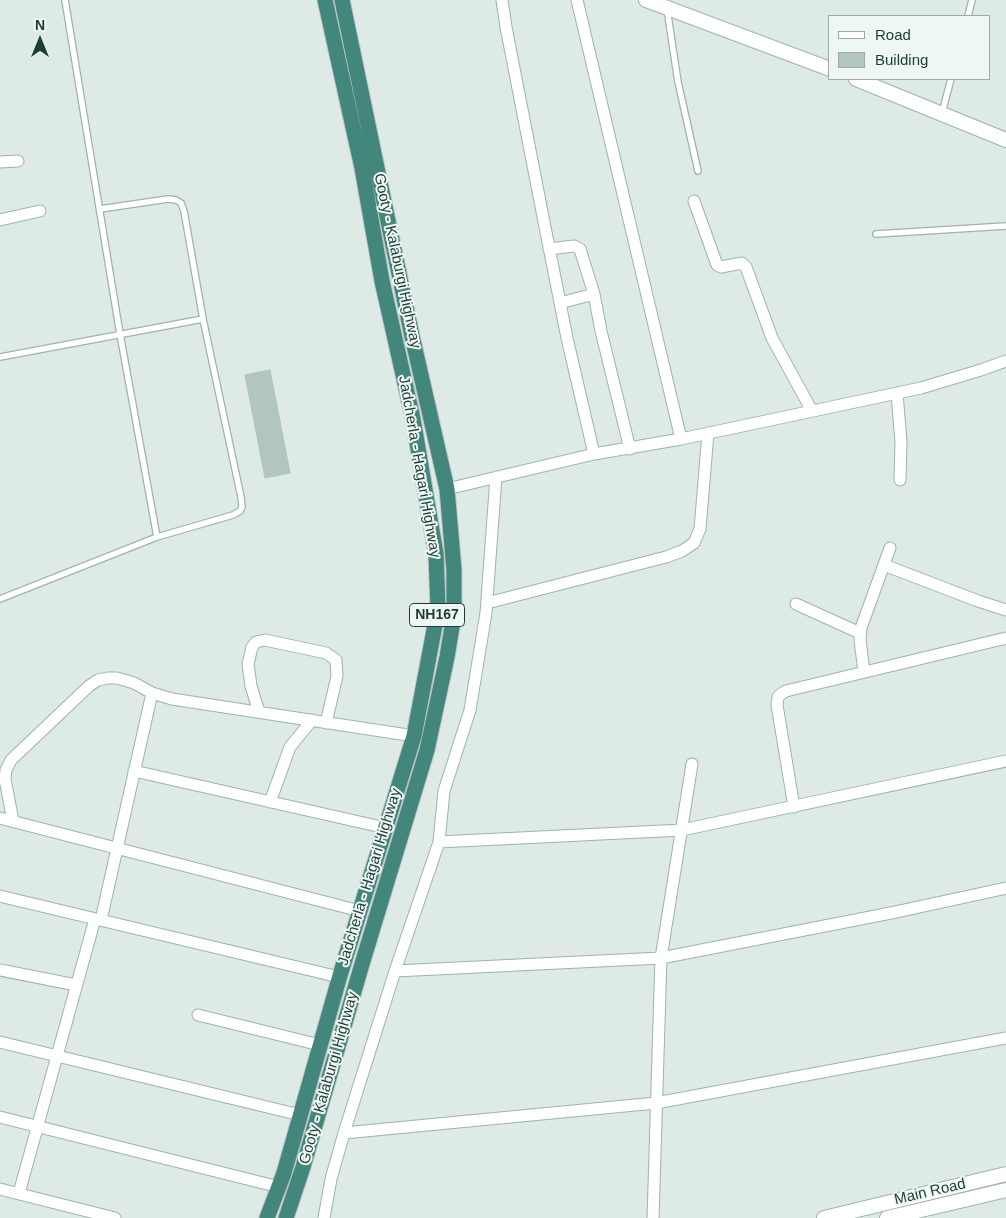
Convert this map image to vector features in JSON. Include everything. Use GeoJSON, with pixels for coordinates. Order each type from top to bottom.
{"type":"FeatureCollection","features":[{"type":"Feature","properties":{"kind":"highway","name":"Jadcherla - Hagari Highway"},"geometry":{"type":"LineString","coordinates":[[267,1218],[279,1187],[360,910],[414,736],[438,610],[436,554],[413,419],[382,282],[362,168],[325,0]]}},
{"type":"Feature","properties":{"kind":"highway","name":"Gooty - Kalaburgi Highway"},"geometry":{"type":"LineString","coordinates":[[286,1218],[304,1167],[362,964],[427,750],[454,615],[454,570],[447,489],[412,336],[342,0]]}},
{"type":"Feature","properties":{"kind":"street"},"geometry":{"type":"LineString","coordinates":[[502,0],[549,249],[594,454]]}},
{"type":"Feature","properties":{"kind":"street"},"geometry":{"type":"LineString","coordinates":[[577,0],[681,439]]}},
{"type":"Feature","properties":{"kind":"street"},"geometry":{"type":"LineString","coordinates":[[646,0],[828,68]]}},
{"type":"Feature","properties":{"kind":"street"},"geometry":{"type":"LineString","coordinates":[[858,80],[1006,140]]}},
{"type":"Feature","properties":{"kind":"street"},"geometry":{"type":"LineString","coordinates":[[0,162],[18,161]]}},
{"type":"Feature","properties":{"kind":"street"},"geometry":{"type":"LineString","coordinates":[[694,201],[717,265],[721,267],[742,264],[746,268],[772,338],[812,411]]}},
{"type":"Feature","properties":{"kind":"street"},"geometry":{"type":"LineString","coordinates":[[0,220],[40,212]]}},
{"type":"Feature","properties":{"kind":"street"},"geometry":{"type":"LineString","coordinates":[[549,249],[574,246],[579,248],[594,294],[630,449]]}},
{"type":"Feature","properties":{"kind":"street"},"geometry":{"type":"LineString","coordinates":[[560,303],[594,294]]}},
{"type":"Feature","properties":{"kind":"street"},"geometry":{"type":"LineString","coordinates":[[447,489],[594,454],[681,439],[897,393],[930,385],[1006,361]]}},
{"type":"Feature","properties":{"kind":"street"},"geometry":{"type":"LineString","coordinates":[[897,393],[900,480]]}},
{"type":"Feature","properties":{"kind":"street"},"geometry":{"type":"LineString","coordinates":[[487,603],[666,557],[682,551],[694,542],[700,529],[708,433]]}},
{"type":"Feature","properties":{"kind":"street"},"geometry":{"type":"LineString","coordinates":[[324,1218],[331,1179],[344,1133],[439,842],[444,791],[470,710],[480,660],[487,603],[496,477]]}},
{"type":"Feature","properties":{"kind":"street"},"geometry":{"type":"LineString","coordinates":[[864,672],[860,633],[890,548]]}},
{"type":"Feature","properties":{"kind":"street"},"geometry":{"type":"LineString","coordinates":[[884,565],[1006,610]]}},
{"type":"Feature","properties":{"kind":"street"},"geometry":{"type":"LineString","coordinates":[[796,604],[860,633]]}},
{"type":"Feature","properties":{"kind":"street"},"geometry":{"type":"LineString","coordinates":[[794,807],[777,706],[778,697],[786,691],[1006,638]]}},
{"type":"Feature","properties":{"kind":"street"},"geometry":{"type":"LineString","coordinates":[[259,712],[251,686],[248,664],[252,647],[260,640],[265,640],[326,653],[336,660],[337,676],[326,722]]}},
{"type":"Feature","properties":{"kind":"street"},"geometry":{"type":"LineString","coordinates":[[13,821],[5,779],[6,770],[11,760],[89,686],[98,680],[117,678],[134,682],[152,693],[172,699],[414,736]]}},
{"type":"Feature","properties":{"kind":"street"},"geometry":{"type":"LineString","coordinates":[[19,1193],[76,985],[98,919],[117,847],[152,693]]}},
{"type":"Feature","properties":{"kind":"street"},"geometry":{"type":"LineString","coordinates":[[270,802],[290,747],[312,720]]}},
{"type":"Feature","properties":{"kind":"street"},"geometry":{"type":"LineString","coordinates":[[439,842],[682,830],[1006,761]]}},
{"type":"Feature","properties":{"kind":"street"},"geometry":{"type":"LineString","coordinates":[[653,1218],[661,958],[692,764]]}},
{"type":"Feature","properties":{"kind":"street"},"geometry":{"type":"LineString","coordinates":[[134,771],[386,828]]}},
{"type":"Feature","properties":{"kind":"street"},"geometry":{"type":"LineString","coordinates":[[0,818],[360,910]]}},
{"type":"Feature","properties":{"kind":"street"},"geometry":{"type":"LineString","coordinates":[[395,972],[661,958],[891,913],[1006,888]]}},
{"type":"Feature","properties":{"kind":"street"},"geometry":{"type":"LineString","coordinates":[[0,896],[340,977]]}},
{"type":"Feature","properties":{"kind":"street"},"geometry":{"type":"LineString","coordinates":[[0,970],[76,985]]}},
{"type":"Feature","properties":{"kind":"street"},"geometry":{"type":"LineString","coordinates":[[198,1015],[320,1046]]}},
{"type":"Feature","properties":{"kind":"street"},"geometry":{"type":"LineString","coordinates":[[344,1133],[656,1103],[1006,1038]]}},
{"type":"Feature","properties":{"kind":"street"},"geometry":{"type":"LineString","coordinates":[[0,1042],[300,1116]]}},
{"type":"Feature","properties":{"kind":"street"},"geometry":{"type":"LineString","coordinates":[[0,1117],[279,1187]]}},
{"type":"Feature","properties":{"kind":"street","name":"Main Road"},"geometry":{"type":"LineString","coordinates":[[824,1218],[1006,1174]]}},
{"type":"Feature","properties":{"kind":"street"},"geometry":{"type":"LineString","coordinates":[[0,1189],[115,1218]]}},
{"type":"Feature","properties":{"kind":"street","name":"Main Road"},"geometry":{"type":"LineString","coordinates":[[887,1218],[1006,1190]]}},
{"type":"Feature","properties":{"kind":"lane"},"geometry":{"type":"LineString","coordinates":[[65,0],[120,334],[157,537]]}},
{"type":"Feature","properties":{"kind":"lane"},"geometry":{"type":"LineString","coordinates":[[968,15],[972,0]]}},
{"type":"Feature","properties":{"kind":"lane"},"geometry":{"type":"LineString","coordinates":[[667,7],[678,82],[698,172]]}},
{"type":"Feature","properties":{"kind":"lane"},"geometry":{"type":"LineString","coordinates":[[942,114],[952,80]]}},
{"type":"Feature","properties":{"kind":"lane"},"geometry":{"type":"LineString","coordinates":[[0,599],[157,537],[233,515],[240,511],[242,507],[181,203],[168,199],[100,209]]}},
{"type":"Feature","properties":{"kind":"lane"},"geometry":{"type":"LineString","coordinates":[[876,234],[1006,226]]}},
{"type":"Feature","properties":{"kind":"lane"},"geometry":{"type":"LineString","coordinates":[[0,357],[203,319]]}},
{"type":"Feature","properties":{"kind":"building"},"geometry":{"type":"Polygon","coordinates":[[[270,370],[290,473],[265,478],[245,375],[270,370]]]}}]}
